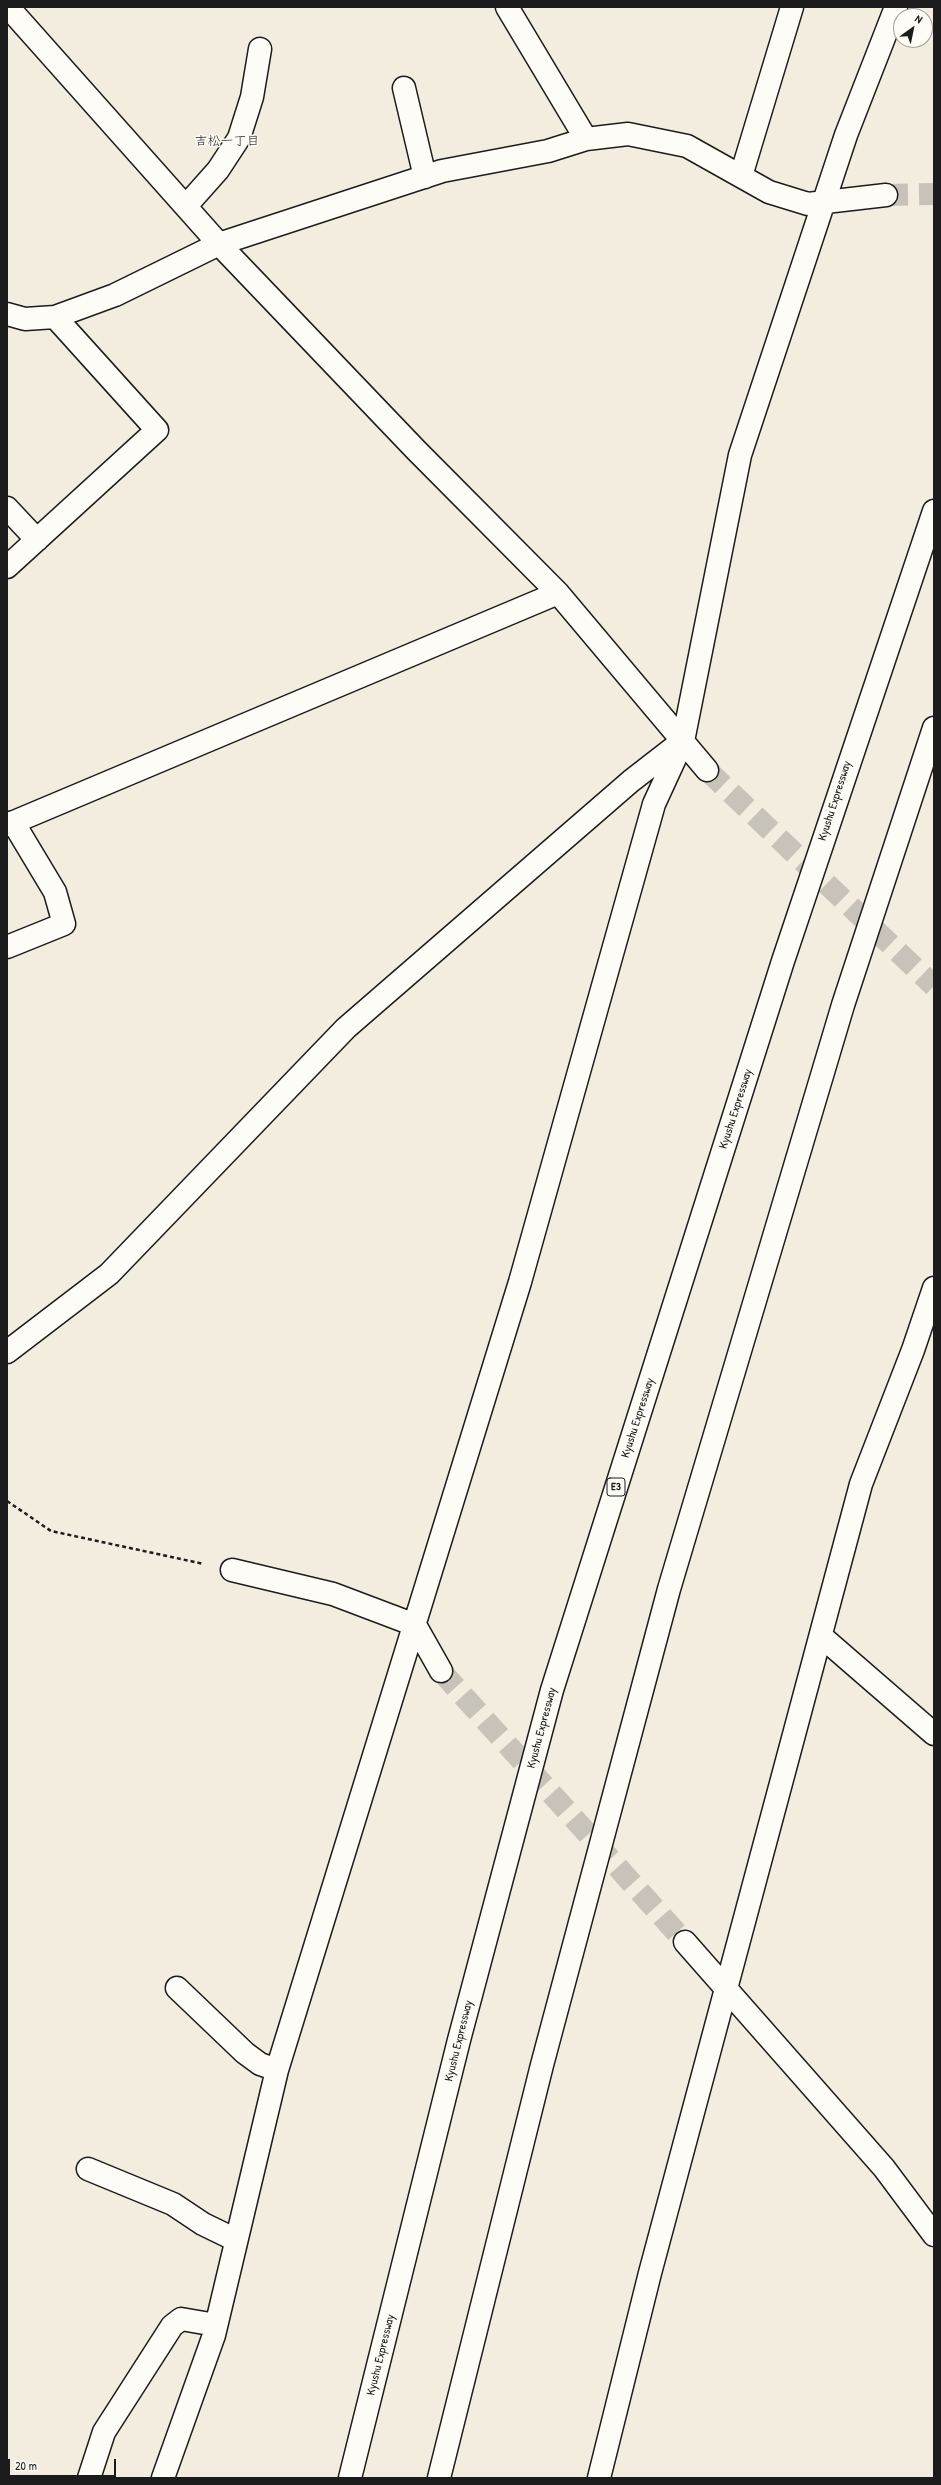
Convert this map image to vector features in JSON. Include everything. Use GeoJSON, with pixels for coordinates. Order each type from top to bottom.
{"type":"FeatureCollection","features":[{"type":"Feature","properties":{"kind":"main road"},"geometry":{"type":"LineString","coordinates":[[8,7],[219,244],[416,450],[558,593],[707,770]]}},
{"type":"Feature","properties":{"kind":"main road"},"geometry":{"type":"LineString","coordinates":[[507,7],[586,139]]}},
{"type":"Feature","properties":{"kind":"main road"},"geometry":{"type":"LineString","coordinates":[[741,176],[792,7]]}},
{"type":"Feature","properties":{"kind":"main road"},"geometry":{"type":"LineString","coordinates":[[163,2478],[216,2325],[277,2070],[520,1282],[654,804],[682,741],[740,455],[846,135],[896,7]]}},
{"type":"Feature","properties":{"kind":"main road"},"geometry":{"type":"LineString","coordinates":[[186,206],[218,170],[239,138],[252,97],[260,49]]}},
{"type":"Feature","properties":{"kind":"main road"},"geometry":{"type":"LineString","coordinates":[[404,88],[425,177]]}},
{"type":"Feature","properties":{"kind":"main road"},"geometry":{"type":"LineString","coordinates":[[7,314],[25,319],[55,317],[115,295],[219,244],[442,171],[548,151],[586,139],[628,134],[687,146],[769,192],[808,204],[886,195]]}},
{"type":"Feature","properties":{"kind":"main road"},"geometry":{"type":"LineString","coordinates":[[7,568],[157,430],[55,317]]}},
{"type":"Feature","properties":{"kind":"main road"},"geometry":{"type":"LineString","coordinates":[[7,508],[37,540]]}},
{"type":"Feature","properties":{"kind":"main road","name":"Kyushu Expressway"},"geometry":{"type":"LineString","coordinates":[[350,2478],[459,2040],[552,1690],[783,961],[934,511]]}},
{"type":"Feature","properties":{"kind":"main road"},"geometry":{"type":"LineString","coordinates":[[7,947],[64,924],[55,892],[10,824],[558,593]]}},
{"type":"Feature","properties":{"kind":"main road"},"geometry":{"type":"LineString","coordinates":[[439,2478],[540,2072],[669,1589],[843,1005],[934,728]]}},
{"type":"Feature","properties":{"kind":"main road"},"geometry":{"type":"LineString","coordinates":[[7,1352],[108,1274],[346,1028],[631,782],[682,741]]}},
{"type":"Feature","properties":{"kind":"main road"},"geometry":{"type":"LineString","coordinates":[[599,2478],[652,2265],[861,1484],[914,1350],[934,1288]]}},
{"type":"Feature","properties":{"kind":"main road"},"geometry":{"type":"LineString","coordinates":[[232,1570],[333,1594],[415,1624],[441,1671]]}},
{"type":"Feature","properties":{"kind":"main road"},"geometry":{"type":"LineString","coordinates":[[821,1636],[934,1734]]}},
{"type":"Feature","properties":{"kind":"main road"},"geometry":{"type":"LineString","coordinates":[[685,1942],[884,2168],[934,2235]]}},
{"type":"Feature","properties":{"kind":"main road"},"geometry":{"type":"LineString","coordinates":[[177,1988],[245,2053],[260,2064],[277,2070]]}},
{"type":"Feature","properties":{"kind":"main road"},"geometry":{"type":"LineString","coordinates":[[88,2169],[173,2204],[203,2224],[236,2240]]}},
{"type":"Feature","properties":{"kind":"main road"},"geometry":{"type":"LineString","coordinates":[[89,2478],[104,2432],[172,2326],[181,2319],[216,2325]]}},
{"type":"Feature","properties":{"kind":"path"},"geometry":{"type":"LineString","coordinates":[[7,1501],[51,1531],[232,1570]]}},
{"type":"Feature","properties":{"kind":"tunnel"},"geometry":{"type":"LineString","coordinates":[[886,195],[934,194]]}},
{"type":"Feature","properties":{"kind":"tunnel"},"geometry":{"type":"LineString","coordinates":[[707,770],[934,986]]}},
{"type":"Feature","properties":{"kind":"tunnel"},"geometry":{"type":"LineString","coordinates":[[441,1671],[685,1942]]}},
{"type":"Feature","properties":{"kind":"district","name":"吉松一丁目"},"geometry":{"type":"Point","coordinates":[227,142]}}]}
